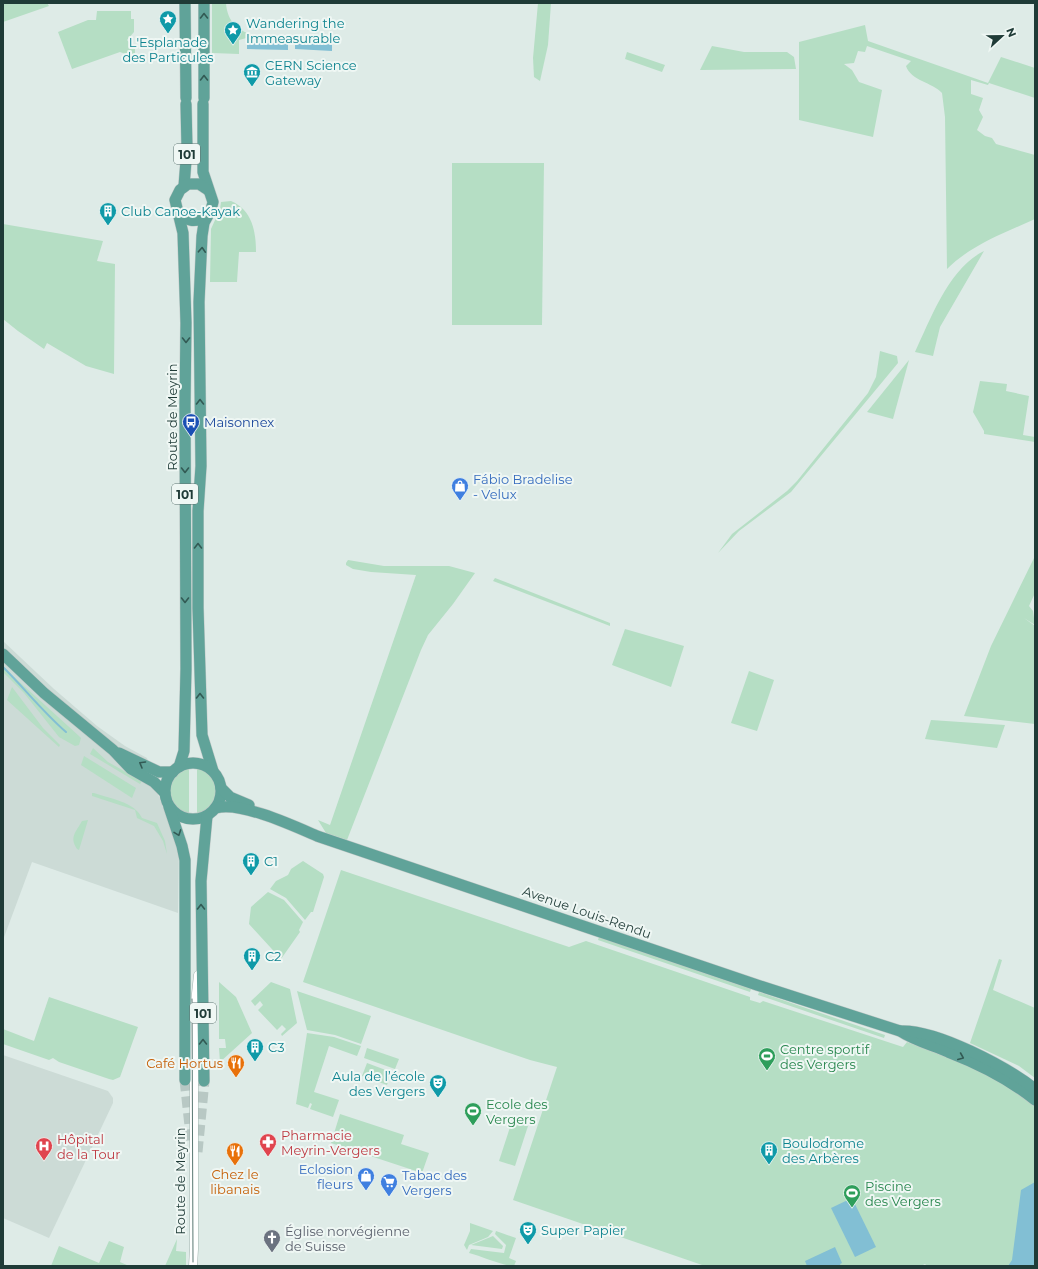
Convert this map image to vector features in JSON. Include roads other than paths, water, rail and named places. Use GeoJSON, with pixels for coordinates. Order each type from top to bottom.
{"type":"FeatureCollection","features":[{"type":"Feature","properties":{"kind":"main road","name":"Route de Meyrin"},"geometry":{"type":"LineString","coordinates":[[176,769],[184,751],[186,669],[184,405],[186,345],[185,250],[182,225],[175,203],[176,196],[184,186],[187,148],[185,3]]}},
{"type":"Feature","properties":{"kind":"main road","name":"101"},"geometry":{"type":"LineString","coordinates":[[204,3],[202,161],[208,190],[213,202],[211,210],[207,216],[202,236],[199,302],[201,466],[198,511],[198,600],[202,735],[213,771],[218,778],[221,788]]}},
{"type":"Feature","properties":{"kind":"main road","name":"101"},"geometry":{"type":"LineString","coordinates":[[184,186],[196,184],[208,190]]}},
{"type":"Feature","properties":{"kind":"main road"},"geometry":{"type":"LineString","coordinates":[[177,211],[185,218],[192,221],[199,220],[207,216]]}},
{"type":"Feature","properties":{"kind":"main road"},"geometry":{"type":"LineString","coordinates":[[3,654],[59,706],[113,750],[131,769],[154,782],[165,793]]}},
{"type":"Feature","properties":{"kind":"main road"},"geometry":{"type":"LineString","coordinates":[[113,750],[159,772],[176,769],[194,763],[205,765],[213,771]]}},
{"type":"Feature","properties":{"kind":"main road","name":"101"},"geometry":{"type":"LineString","coordinates":[[176,769],[167,781],[165,793],[185,860],[185,1080]]}},
{"type":"Feature","properties":{"kind":"main road"},"geometry":{"type":"LineString","coordinates":[[169,807],[186,819],[195,820],[207,816],[216,808],[221,798],[221,788]]}},
{"type":"Feature","properties":{"kind":"main road","name":"Avenue Louis-Rendu"},"geometry":{"type":"LineString","coordinates":[[221,788],[230,797],[266,816],[317,836],[757,985],[900,1031],[915,1040],[951,1053],[989,1070],[1017,1086],[1035,1100]]}},
{"type":"Feature","properties":{"kind":"main road","name":"Avenue Louis-Rendu"},"geometry":{"type":"LineString","coordinates":[[216,808],[229,807],[266,816]]}},
{"type":"Feature","properties":{"kind":"main road","name":"101"},"geometry":{"type":"LineString","coordinates":[[204,1081],[201,880],[207,816]]}},
{"type":"Feature","properties":{"kind":"main road","name":"Avenue Louis-Rendu"},"geometry":{"type":"LineString","coordinates":[[900,1031],[918,1031],[973,1052],[1008,1071],[1035,1089]]}},
{"type":"Feature","properties":{"kind":"street"},"geometry":{"type":"LineString","coordinates":[[186,946],[194,1012]]}},
{"type":"Feature","properties":{"kind":"street"},"geometry":{"type":"LineString","coordinates":[[194,1012],[202,946]]}},
{"type":"Feature","properties":{"kind":"street","name":"Route de Meyrin"},"geometry":{"type":"LineString","coordinates":[[194,1012],[194,1249],[196,1265]]}},
{"type":"Feature","properties":{"kind":"water"},"geometry":{"type":"Polygon","coordinates":[[[247,43],[288,43],[288,50],[247,49],[247,43]]]}},
{"type":"Feature","properties":{"kind":"water"},"geometry":{"type":"Polygon","coordinates":[[[295,43],[332,44],[332,51],[295,49],[295,43]]]}},
{"type":"Feature","properties":{"kind":"water"},"geometry":{"type":"Polygon","coordinates":[[[1035,1182],[1035,1266],[1008,1266],[1012,1260],[1021,1190],[1035,1182]]]}},
{"type":"Feature","properties":{"kind":"water"},"geometry":{"type":"Polygon","coordinates":[[[852,1198],[876,1247],[855,1257],[831,1208],[852,1198]]]}},
{"type":"Feature","properties":{"kind":"water"},"geometry":{"type":"Polygon","coordinates":[[[835,1247],[842,1263],[840,1264],[841,1266],[807,1266],[805,1261],[835,1247]]]}},
{"type":"Feature","properties":{"kind":"waterway"},"geometry":{"type":"LineString","coordinates":[[3,667],[66,732]]}},
{"type":"Feature","properties":{"kind":"tunnel"},"geometry":{"type":"LineString","coordinates":[[185,1080],[192,1144]]}},
{"type":"Feature","properties":{"kind":"tunnel"},"geometry":{"type":"LineString","coordinates":[[197,1152],[204,1081]]}},
{"type":"Feature","properties":{"kind":"tram line"},"geometry":{"type":"LineString","coordinates":[[192,999],[193,1262]]}},
{"type":"Feature","properties":{"kind":"place","name":"L'Esplanade des Particules"},"geometry":{"type":"Point","coordinates":[168,34]}},
{"type":"Feature","properties":{"kind":"place","name":"Wandering the Immeasurable"},"geometry":{"type":"Point","coordinates":[233,45]}},
{"type":"Feature","properties":{"kind":"place","name":"CERN Science Gateway"},"geometry":{"type":"Point","coordinates":[252,87]}},
{"type":"Feature","properties":{"kind":"place","name":"Club Canoe-Kayak"},"geometry":{"type":"Point","coordinates":[108,226]}},
{"type":"Feature","properties":{"kind":"place","name":"Maisonnex"},"geometry":{"type":"Point","coordinates":[191,437]}},
{"type":"Feature","properties":{"kind":"place","name":"Fábio Bradelise - Velux"},"geometry":{"type":"Point","coordinates":[460,501]}},
{"type":"Feature","properties":{"kind":"place","name":"C1"},"geometry":{"type":"Point","coordinates":[251,876]}},
{"type":"Feature","properties":{"kind":"place","name":"C2"},"geometry":{"type":"Point","coordinates":[252,971]}},
{"type":"Feature","properties":{"kind":"place","name":"C3"},"geometry":{"type":"Point","coordinates":[255,1062]}},
{"type":"Feature","properties":{"kind":"place","name":"Centre sportif des Vergers"},"geometry":{"type":"Point","coordinates":[767,1071]}},
{"type":"Feature","properties":{"kind":"place","name":"Café Hortus"},"geometry":{"type":"Point","coordinates":[236,1078]}},
{"type":"Feature","properties":{"kind":"place","name":"Aula de l’école des Vergers"},"geometry":{"type":"Point","coordinates":[438,1098]}},
{"type":"Feature","properties":{"kind":"place","name":"Ecole des Vergers"},"geometry":{"type":"Point","coordinates":[473,1126]}},
{"type":"Feature","properties":{"kind":"place","name":"Pharmacie Meyrin-Vergers"},"geometry":{"type":"Point","coordinates":[268,1157]}},
{"type":"Feature","properties":{"kind":"place","name":"Hôpital de la Tour"},"geometry":{"type":"Point","coordinates":[44,1161]}},
{"type":"Feature","properties":{"kind":"place","name":"Boulodrome des Arbères"},"geometry":{"type":"Point","coordinates":[769,1165]}},
{"type":"Feature","properties":{"kind":"place","name":"Chez le libanais"},"geometry":{"type":"Point","coordinates":[235,1166]}},
{"type":"Feature","properties":{"kind":"place","name":"Eclosion fleurs"},"geometry":{"type":"Point","coordinates":[366,1191]}},
{"type":"Feature","properties":{"kind":"place","name":"Tabac des Vergers"},"geometry":{"type":"Point","coordinates":[389,1197]}},
{"type":"Feature","properties":{"kind":"place","name":"Piscine des Vergers"},"geometry":{"type":"Point","coordinates":[852,1208]}},
{"type":"Feature","properties":{"kind":"place","name":"Super Papier"},"geometry":{"type":"Point","coordinates":[528,1245]}},
{"type":"Feature","properties":{"kind":"place","name":"Église norvégienne de Suisse"},"geometry":{"type":"Point","coordinates":[272,1253]}}]}
